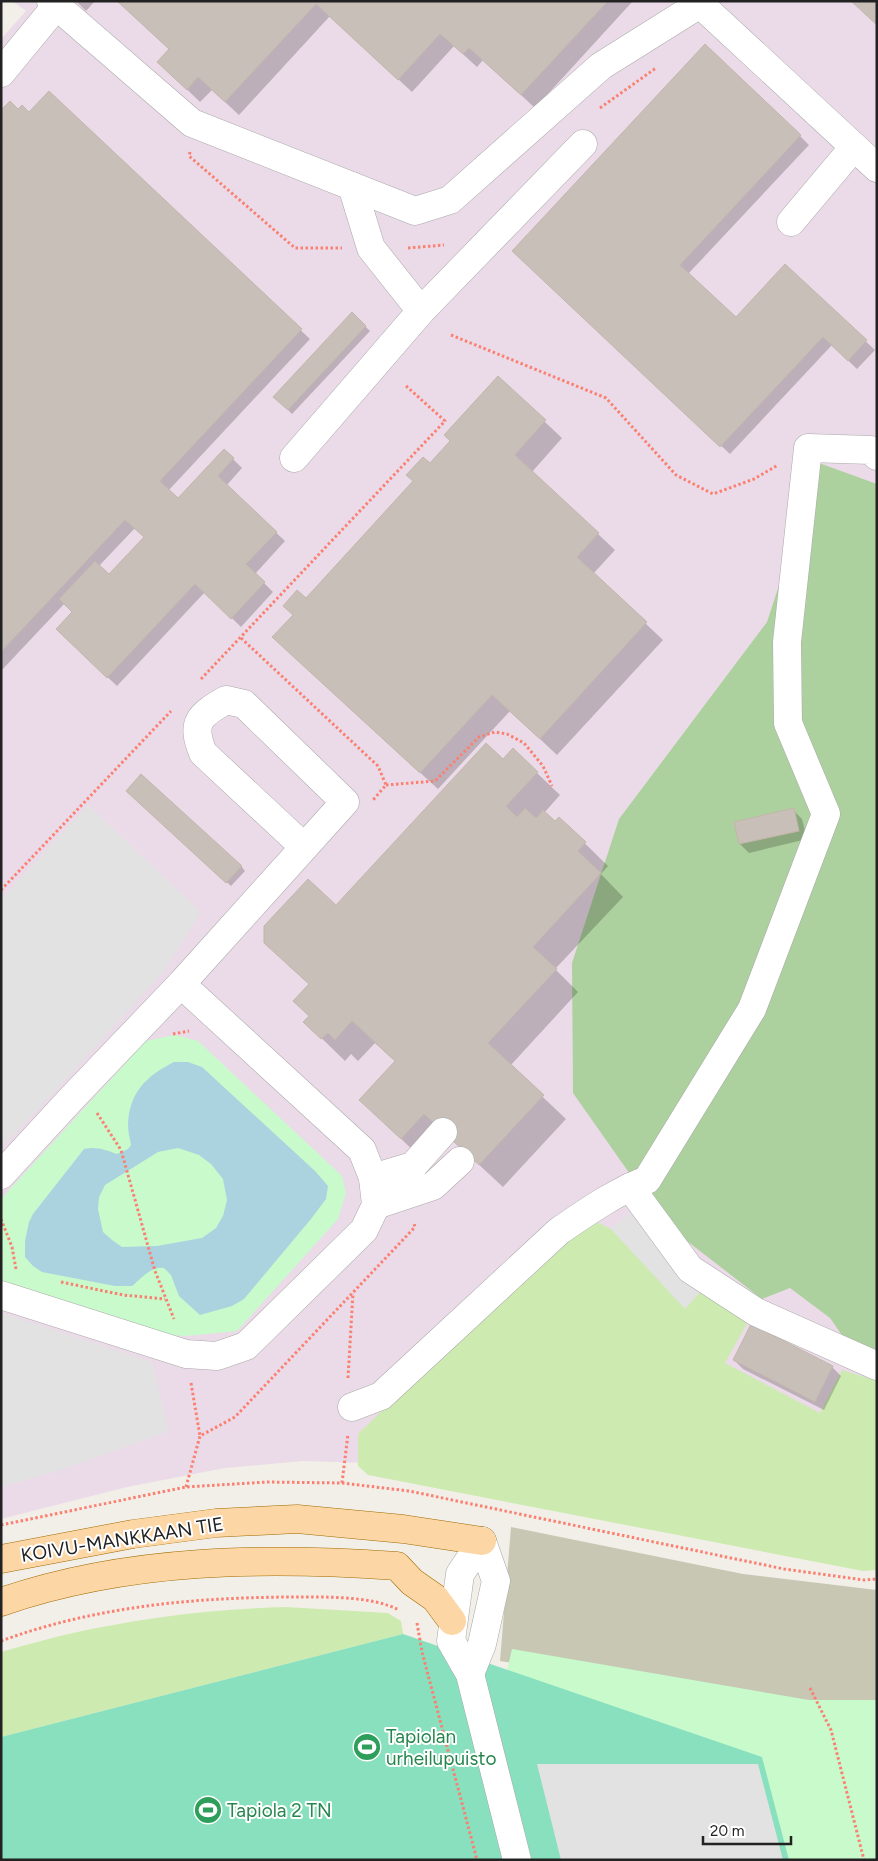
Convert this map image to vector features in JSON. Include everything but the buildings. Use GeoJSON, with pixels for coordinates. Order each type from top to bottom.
{"type":"FeatureCollection","features":[{"type":"Feature","properties":{"kind":"main road","name":"KOIVU-MANKKAAN TIE"},"geometry":{"type":"LineString","coordinates":[[1,1559],[160,1530],[216,1523],[297,1519],[403,1529],[482,1541]]}},
{"type":"Feature","properties":{"kind":"main road","name":"KOIVU-MANKKAAN TIE"},"geometry":{"type":"LineString","coordinates":[[1,1602],[67,1583],[146,1568],[236,1562],[318,1561],[397,1566],[412,1582],[435,1598],[452,1621]]}},
{"type":"Feature","properties":{"kind":"street"},"geometry":{"type":"LineString","coordinates":[[1,72],[54,3],[192,124],[416,211],[450,200],[601,66],[701,3],[869,155],[791,222]]}},
{"type":"Feature","properties":{"kind":"street"},"geometry":{"type":"LineString","coordinates":[[294,458],[421,311],[583,144]]}},
{"type":"Feature","properties":{"kind":"street"},"geometry":{"type":"LineString","coordinates":[[352,186],[371,248],[421,311]]}},
{"type":"Feature","properties":{"kind":"street"},"geometry":{"type":"LineString","coordinates":[[352,1407],[381,1396],[559,1231],[590,1210],[630,1187],[647,1180],[752,1009],[826,814],[788,723],[787,642],[808,448],[871,450],[877,456]]}},
{"type":"Feature","properties":{"kind":"street"},"geometry":{"type":"LineString","coordinates":[[1,1175],[181,984],[345,802],[244,704],[226,700],[211,709],[198,723],[196,736],[203,754],[304,847]]}},
{"type":"Feature","properties":{"kind":"street"},"geometry":{"type":"LineString","coordinates":[[1,1296],[186,1354],[217,1356],[246,1346],[364,1230],[376,1205],[373,1178],[362,1150],[181,984]]}},
{"type":"Feature","properties":{"kind":"street"},"geometry":{"type":"LineString","coordinates":[[373,1178],[413,1166],[443,1132]]}},
{"type":"Feature","properties":{"kind":"street"},"geometry":{"type":"LineString","coordinates":[[376,1205],[433,1186],[460,1162]]}},
{"type":"Feature","properties":{"kind":"street"},"geometry":{"type":"LineString","coordinates":[[630,1187],[690,1269],[756,1312],[877,1366]]}},
{"type":"Feature","properties":{"kind":"street"},"geometry":{"type":"LineString","coordinates":[[482,1541],[460,1574],[452,1621],[451,1641],[470,1674],[517,1860]]}},
{"type":"Feature","properties":{"kind":"street"},"geometry":{"type":"LineString","coordinates":[[470,1674],[482,1644],[496,1581],[482,1541]]}},
{"type":"Feature","properties":{"kind":"path"},"geometry":{"type":"LineString","coordinates":[[597,110],[661,65]]}},
{"type":"Feature","properties":{"kind":"path"},"geometry":{"type":"LineString","coordinates":[[192,124],[189,156],[295,248],[443,246],[450,239]]}},
{"type":"Feature","properties":{"kind":"path"},"geometry":{"type":"LineString","coordinates":[[451,335],[606,398],[676,476],[713,494],[754,480],[808,448]]}},
{"type":"Feature","properties":{"kind":"path"},"geometry":{"type":"LineString","coordinates":[[200,681],[444,421],[405,385]]}},
{"type":"Feature","properties":{"kind":"path"},"geometry":{"type":"LineString","coordinates":[[1,890],[173,709]]}},
{"type":"Feature","properties":{"kind":"path"},"geometry":{"type":"LineString","coordinates":[[386,785],[435,781],[479,737],[495,732],[507,734],[524,742],[544,766],[552,786]]}},
{"type":"Feature","properties":{"kind":"path"},"geometry":{"type":"LineString","coordinates":[[169,1035],[192,1030]]}},
{"type":"Feature","properties":{"kind":"path"},"geometry":{"type":"LineString","coordinates":[[96,1112],[121,1150],[155,1271]]}},
{"type":"Feature","properties":{"kind":"path"},"geometry":{"type":"LineString","coordinates":[[186,1487],[200,1436],[235,1417],[416,1227],[406,1196]]}},
{"type":"Feature","properties":{"kind":"path"},"geometry":{"type":"LineString","coordinates":[[55,1281],[123,1295],[165,1299]]}},
{"type":"Feature","properties":{"kind":"path"},"geometry":{"type":"LineString","coordinates":[[1,1641],[78,1618],[142,1606],[242,1597],[329,1597],[391,1606],[402,1612]]}},
{"type":"Feature","properties":{"kind":"path"},"geometry":{"type":"LineString","coordinates":[[452,1621],[415,1615],[422,1652],[477,1860]]}},
{"type":"Feature","properties":{"kind":"path"},"geometry":{"type":"LineString","coordinates":[[810,1688],[831,1730],[864,1860]]}},
{"type":"Feature","properties":{"kind":"shaded area"},"geometry":{"type":"Polygon","coordinates":[[[12,1],[877,1],[877,1493],[399,1464],[303,1461],[225,1468],[127,1487],[1,1519],[1,39],[26,11],[12,1]]]}},
{"type":"Feature","properties":{"kind":"shaded area"},"geometry":{"type":"Polygon","coordinates":[[[88,805],[201,912],[164,971],[1,1148],[1,899],[88,805]]]}},
{"type":"Feature","properties":{"kind":"shaded area"},"geometry":{"type":"Polygon","coordinates":[[[629,1213],[700,1292],[685,1309],[611,1229],[629,1213]]]}},
{"type":"Feature","properties":{"kind":"shaded area"},"geometry":{"type":"Polygon","coordinates":[[[1,1313],[152,1362],[169,1431],[61,1470],[1,1487],[1,1313]]]}},
{"type":"Feature","properties":{"kind":"shaded area"},"geometry":{"type":"Polygon","coordinates":[[[511,1527],[743,1574],[877,1590],[877,1706],[777,1702],[500,1661],[511,1527]]]}},
{"type":"Feature","properties":{"kind":"shaded area"},"geometry":{"type":"Polygon","coordinates":[[[537,1764],[758,1764],[783,1860],[561,1860],[537,1764]]]}},
{"type":"Feature","properties":{"kind":"green space"},"geometry":{"type":"Polygon","coordinates":[[[819,463],[877,484],[877,1351],[846,1341],[830,1318],[790,1288],[762,1299],[665,1224],[573,1093],[572,963],[619,819],[767,622],[819,463]]]}},
{"type":"Feature","properties":{"kind":"green space"},"geometry":{"type":"Polygon","coordinates":[[[175,1035],[198,1041],[342,1176],[346,1193],[338,1219],[237,1331],[186,1336],[172,1335],[1,1282],[1,1199],[146,1041],[175,1035]]]}},
{"type":"Feature","properties":{"kind":"green space"},"geometry":{"type":"Polygon","coordinates":[[[588,1218],[611,1229],[685,1308],[700,1292],[750,1318],[725,1363],[820,1413],[842,1370],[877,1381],[877,1570],[863,1571],[368,1475],[358,1466],[358,1434],[569,1229],[588,1218]]]}},
{"type":"Feature","properties":{"kind":"green space"},"geometry":{"type":"Polygon","coordinates":[[[286,1607],[388,1613],[401,1621],[403,1634],[1,1737],[1,1652],[64,1635],[147,1619],[202,1612],[286,1607]]]}},
{"type":"Feature","properties":{"kind":"green space","name":"Tapiolan urheilupuisto"},"geometry":{"type":"Polygon","coordinates":[[[403,1634],[762,1757],[789,1860],[1,1860],[1,1737],[403,1634]]]}},
{"type":"Feature","properties":{"kind":"green space"},"geometry":{"type":"Polygon","coordinates":[[[512,1649],[809,1700],[877,1700],[877,1860],[789,1860],[506,1675],[512,1649]]]}},
{"type":"Feature","properties":{"kind":"water"},"geometry":{"type":"Polygon","coordinates":[[[174,1062],[188,1062],[202,1067],[315,1171],[328,1186],[326,1199],[244,1299],[232,1306],[200,1315],[179,1296],[171,1275],[164,1268],[151,1271],[132,1286],[115,1286],[42,1272],[25,1257],[25,1241],[29,1222],[33,1214],[84,1149],[97,1148],[117,1154],[128,1149],[131,1145],[128,1125],[132,1104],[147,1080],[174,1062]],[[178,1148],[158,1152],[105,1185],[99,1197],[98,1209],[103,1232],[122,1247],[157,1246],[202,1238],[216,1228],[223,1216],[227,1200],[223,1179],[211,1164],[199,1155],[178,1148]]]}},
{"type":"Feature","properties":{"kind":"place","name":"Tapiolan urheilupuisto"},"geometry":{"type":"Point","coordinates":[367,1747]}},
{"type":"Feature","properties":{"kind":"place","name":"Tapiola 2 TN"},"geometry":{"type":"Point","coordinates":[208,1810]}}]}
